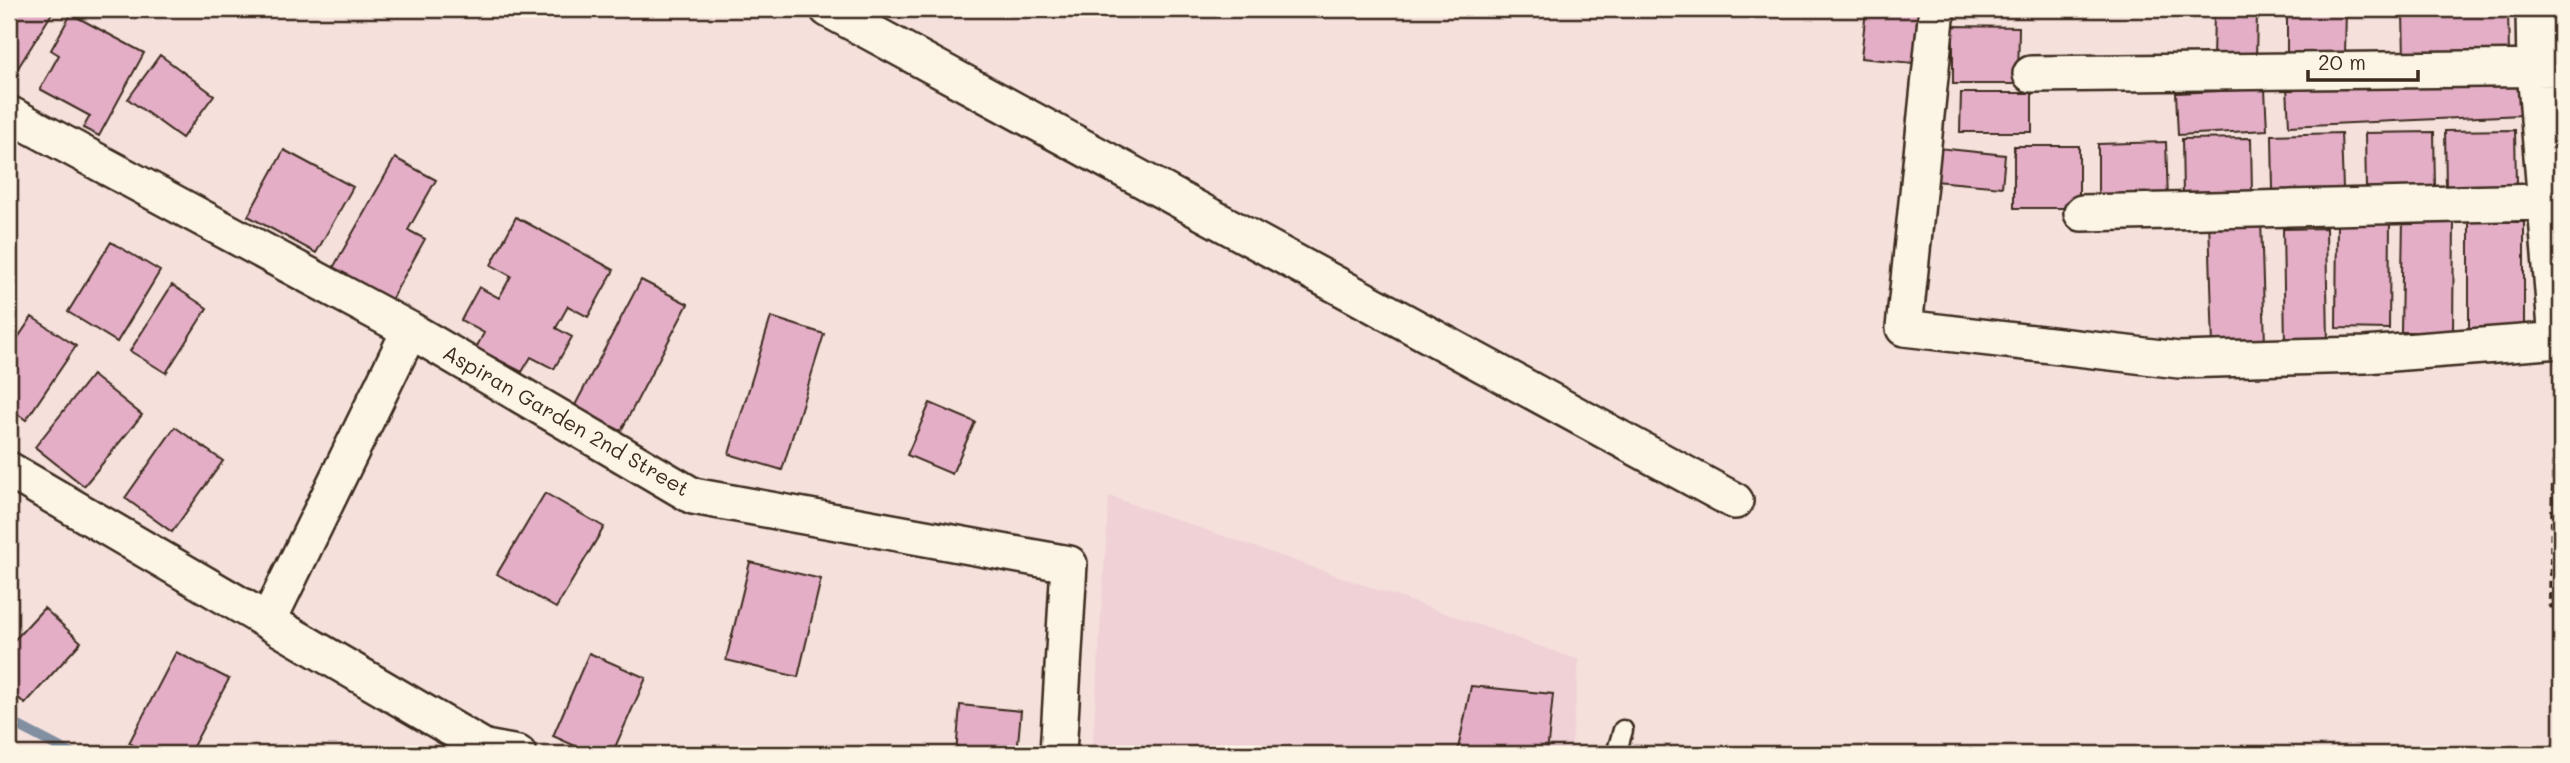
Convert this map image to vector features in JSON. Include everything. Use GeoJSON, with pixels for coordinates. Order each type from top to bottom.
{"type":"FeatureCollection","features":[{"type":"Feature","properties":{"kind":"street"},"geometry":{"type":"LineString","coordinates":[[828,9],[1735,501]]}},
{"type":"Feature","properties":{"kind":"street"},"geometry":{"type":"LineString","coordinates":[[1937,9],[1903,328],[2179,360],[2365,355],[2559,340],[2544,202],[2548,69],[2534,9]]}},
{"type":"Feature","properties":{"kind":"street"},"geometry":{"type":"LineString","coordinates":[[2031,74],[2548,69]]}},
{"type":"Feature","properties":{"kind":"street","name":"Aspiran Garden 2nd Street"},"geometry":{"type":"LineString","coordinates":[[9,114],[410,330],[692,496],[1069,564],[1058,754]]}},
{"type":"Feature","properties":{"kind":"street"},"geometry":{"type":"LineString","coordinates":[[2082,213],[2544,202]]}},
{"type":"Feature","properties":{"kind":"street"},"geometry":{"type":"LineString","coordinates":[[268,621],[410,330]]}},
{"type":"Feature","properties":{"kind":"street"},"geometry":{"type":"LineString","coordinates":[[9,470],[485,748],[518,754]]}},
{"type":"Feature","properties":{"kind":"lane"},"geometry":{"type":"LineString","coordinates":[[1616,754],[1623,730]]}},
{"type":"Feature","properties":{"kind":"path"},"geometry":{"type":"LineString","coordinates":[[2559,340],[2550,606],[2561,608]]}},
{"type":"Feature","properties":{"kind":"shaded area"},"geometry":{"type":"Polygon","coordinates":[[[1109,496],[1579,660],[1571,754],[1092,754],[1109,496]]]}},
{"type":"Feature","properties":{"kind":"building"},"geometry":{"type":"Polygon","coordinates":[[[9,9],[54,10],[13,76],[9,74],[9,9]]]}},
{"type":"Feature","properties":{"kind":"building"},"geometry":{"type":"Polygon","coordinates":[[[1866,9],[1928,9],[1923,64],[1861,58],[1866,9]]]}},
{"type":"Feature","properties":{"kind":"building"},"geometry":{"type":"Polygon","coordinates":[[[2346,9],[2345,55],[2287,55],[2287,11],[2257,11],[2256,61],[2213,61],[2214,11],[1978,10],[2346,9]]]}},
{"type":"Feature","properties":{"kind":"building"},"geometry":{"type":"Polygon","coordinates":[[[2508,12],[2509,54],[2404,57],[2403,14],[2508,12]]]}},
{"type":"Feature","properties":{"kind":"building"},"geometry":{"type":"Polygon","coordinates":[[[71,14],[144,53],[99,136],[83,128],[90,116],[40,89],[59,55],[51,50],[71,14]]]}},
{"type":"Feature","properties":{"kind":"building"},"geometry":{"type":"Polygon","coordinates":[[[1953,26],[2019,27],[2018,84],[1953,84],[1953,26]]]}},
{"type":"Feature","properties":{"kind":"building"},"geometry":{"type":"Polygon","coordinates":[[[160,55],[214,95],[182,138],[128,99],[160,55]]]}},
{"type":"Feature","properties":{"kind":"building"},"geometry":{"type":"Polygon","coordinates":[[[2519,75],[2521,115],[2289,126],[2287,86],[2519,75]]]}},
{"type":"Feature","properties":{"kind":"building"},"geometry":{"type":"Polygon","coordinates":[[[2265,89],[2267,130],[2178,135],[2176,93],[2265,89]]]}},
{"type":"Feature","properties":{"kind":"building"},"geometry":{"type":"Polygon","coordinates":[[[1961,93],[2032,93],[2032,132],[1960,132],[1961,93]]]}},
{"type":"Feature","properties":{"kind":"building"},"geometry":{"type":"Polygon","coordinates":[[[2515,130],[2516,185],[2446,187],[2445,131],[2515,130]]]}},
{"type":"Feature","properties":{"kind":"building"},"geometry":{"type":"Polygon","coordinates":[[[2434,132],[2435,187],[2366,189],[2365,133],[2434,132]]]}},
{"type":"Feature","properties":{"kind":"building"},"geometry":{"type":"Polygon","coordinates":[[[2341,133],[2343,189],[2273,190],[2272,135],[2341,133]]]}},
{"type":"Feature","properties":{"kind":"building"},"geometry":{"type":"Polygon","coordinates":[[[2251,138],[2252,194],[2183,195],[2182,139],[2251,138]]]}},
{"type":"Feature","properties":{"kind":"building"},"geometry":{"type":"Polygon","coordinates":[[[2166,142],[2168,199],[2098,200],[2098,144],[2166,142]]]}},
{"type":"Feature","properties":{"kind":"building"},"geometry":{"type":"Polygon","coordinates":[[[2014,146],[2079,146],[2079,208],[2014,208],[2014,146]]]}},
{"type":"Feature","properties":{"kind":"building"},"geometry":{"type":"Polygon","coordinates":[[[1938,148],[2005,155],[2002,187],[1935,181],[1938,148]]]}},
{"type":"Feature","properties":{"kind":"building"},"geometry":{"type":"Polygon","coordinates":[[[284,150],[353,187],[316,253],[248,216],[284,150]]]}},
{"type":"Feature","properties":{"kind":"building"},"geometry":{"type":"Polygon","coordinates":[[[395,158],[436,180],[408,230],[425,239],[391,300],[333,268],[395,158]]]}},
{"type":"Feature","properties":{"kind":"building"},"geometry":{"type":"Polygon","coordinates":[[[516,217],[614,270],[588,317],[568,306],[556,328],[572,337],[554,369],[531,357],[522,372],[476,348],[484,333],[461,320],[479,287],[499,298],[511,276],[491,265],[516,217]]]}},
{"type":"Feature","properties":{"kind":"building"},"geometry":{"type":"Polygon","coordinates":[[[2261,219],[2265,344],[2213,346],[2209,221],[2261,219]]]}},
{"type":"Feature","properties":{"kind":"building"},"geometry":{"type":"Polygon","coordinates":[[[2403,219],[2454,219],[2453,332],[2401,332],[2403,219]]]}},
{"type":"Feature","properties":{"kind":"building"},"geometry":{"type":"Polygon","coordinates":[[[2337,222],[2390,222],[2389,329],[2336,328],[2337,222]]]}},
{"type":"Feature","properties":{"kind":"building"},"geometry":{"type":"Polygon","coordinates":[[[2469,222],[2524,222],[2524,331],[2469,331],[2469,222]]]}},
{"type":"Feature","properties":{"kind":"building"},"geometry":{"type":"Polygon","coordinates":[[[2326,228],[2328,343],[2285,344],[2283,229],[2326,228]]]}},
{"type":"Feature","properties":{"kind":"building"},"geometry":{"type":"Polygon","coordinates":[[[111,242],[160,271],[117,342],[68,312],[111,242]]]}},
{"type":"Feature","properties":{"kind":"building"},"geometry":{"type":"Polygon","coordinates":[[[641,280],[688,304],[621,431],[574,407],[641,280]]]}},
{"type":"Feature","properties":{"kind":"building"},"geometry":{"type":"Polygon","coordinates":[[[172,285],[207,308],[166,373],[130,351],[172,285]]]}},
{"type":"Feature","properties":{"kind":"building"},"geometry":{"type":"Polygon","coordinates":[[[32,317],[76,346],[26,420],[9,408],[9,351],[32,317]]]}},
{"type":"Feature","properties":{"kind":"building"},"geometry":{"type":"Polygon","coordinates":[[[771,317],[824,334],[782,470],[729,454],[771,317]]]}},
{"type":"Feature","properties":{"kind":"building"},"geometry":{"type":"Polygon","coordinates":[[[92,375],[142,415],[84,486],[35,447],[92,375]]]}},
{"type":"Feature","properties":{"kind":"building"},"geometry":{"type":"Polygon","coordinates":[[[930,403],[975,422],[952,474],[907,455],[930,403]]]}},
{"type":"Feature","properties":{"kind":"building"},"geometry":{"type":"Polygon","coordinates":[[[175,427],[223,461],[172,532],[125,498],[175,427]]]}},
{"type":"Feature","properties":{"kind":"building"},"geometry":{"type":"Polygon","coordinates":[[[545,493],[604,527],[556,608],[497,574],[545,493]]]}},
{"type":"Feature","properties":{"kind":"building"},"geometry":{"type":"Polygon","coordinates":[[[750,562],[821,579],[798,677],[726,660],[750,562]]]}},
{"type":"Feature","properties":{"kind":"building"},"geometry":{"type":"Polygon","coordinates":[[[44,608],[81,642],[25,704],[9,689],[9,646],[44,608]]]}},
{"type":"Feature","properties":{"kind":"building"},"geometry":{"type":"Polygon","coordinates":[[[176,652],[229,679],[189,754],[150,754],[129,743],[176,652]]]}},
{"type":"Feature","properties":{"kind":"building"},"geometry":{"type":"Polygon","coordinates":[[[589,653],[646,678],[612,754],[593,754],[553,736],[589,653]]]}},
{"type":"Feature","properties":{"kind":"building"},"geometry":{"type":"Polygon","coordinates":[[[1471,686],[1553,694],[1547,754],[1457,754],[1471,686]]]}},
{"type":"Feature","properties":{"kind":"building"},"geometry":{"type":"Polygon","coordinates":[[[960,705],[1021,711],[1017,754],[956,754],[960,705]]]}},
{"type":"Feature","properties":{"kind":"waterway"},"geometry":{"type":"LineString","coordinates":[[9,721],[72,754]]}}]}
